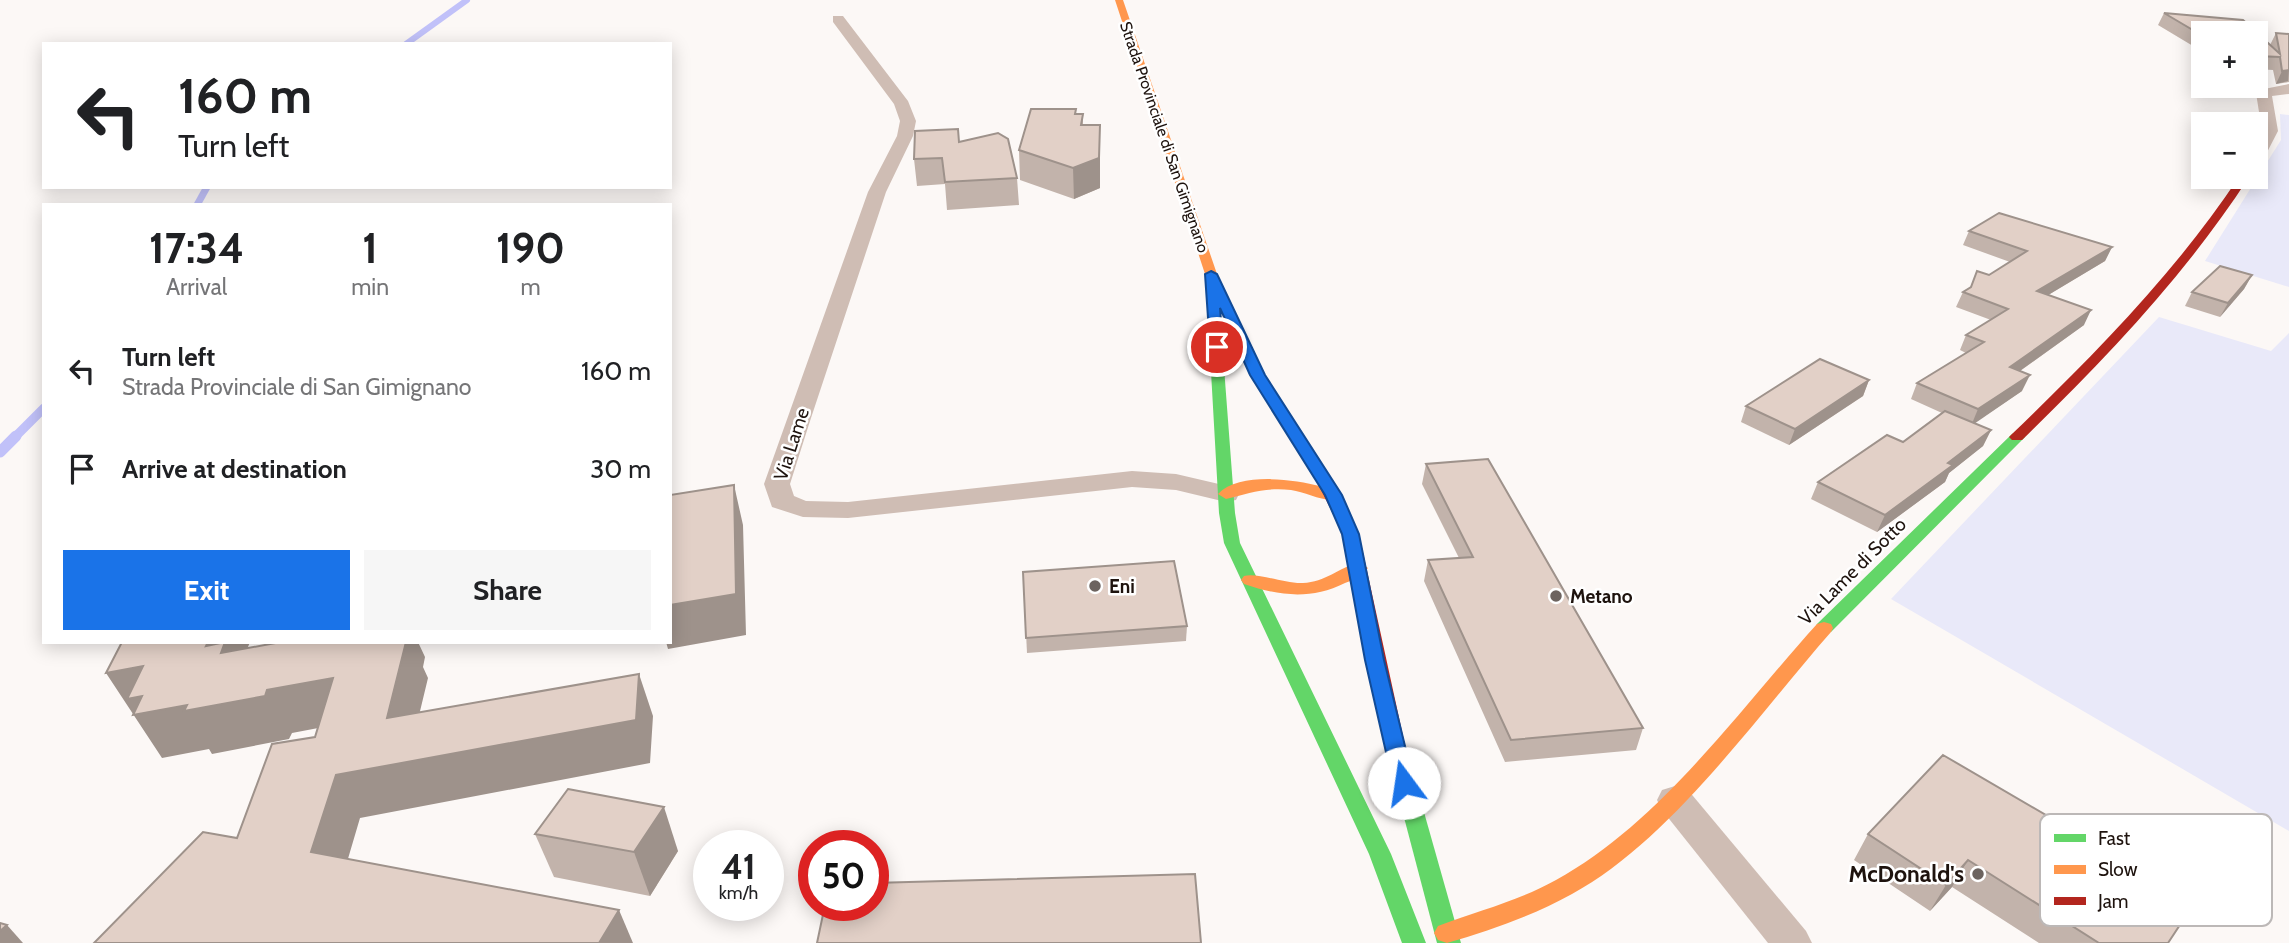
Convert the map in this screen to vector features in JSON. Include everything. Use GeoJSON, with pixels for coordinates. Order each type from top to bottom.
{"type":"FeatureCollection","features":[{"type":"Feature","properties":{"kind":"main road","name":"Strada Provinciale di San Gimignano"},"geometry":{"type":"LineString","coordinates":[[1119,0],[1211,274],[1258,375],[1334,495],[1351,534],[1398,762],[1447,938]]}},
{"type":"Feature","properties":{"kind":"main road","name":"Via Lame di Sotto"},"geometry":{"type":"LineString","coordinates":[[1447,938],[1512,916],[1555,894],[1615,854],[1675,800],[1847,603],[2035,421],[2150,303],[2196,249],[2236,189]]}},
{"type":"Feature","properties":{"kind":"main road","name":"Strada Provinciale di San Gimignano"},"geometry":{"type":"LineString","coordinates":[[1211,274],[1226,494],[1232,543],[1380,853],[1414,943]]}},
{"type":"Feature","properties":{"kind":"main road"},"geometry":{"type":"LineString","coordinates":[[1226,494],[1250,484],[1272,482],[1303,485],[1334,495]]}},
{"type":"Feature","properties":{"kind":"main road"},"geometry":{"type":"LineString","coordinates":[[1250,580],[1282,591],[1308,591],[1338,583],[1359,568]]}},
{"type":"Feature","properties":{"kind":"street","name":"Via Lame"},"geometry":{"type":"LineString","coordinates":[[838,19],[904,107],[908,125],[877,191],[798,421],[777,484],[782,501],[803,509],[848,510],[1132,479],[1165,481],[1226,494]]}},
{"type":"Feature","properties":{"kind":"street"},"geometry":{"type":"LineString","coordinates":[[2267,112],[2264,93],[2289,89]]}},
{"type":"Feature","properties":{"kind":"street"},"geometry":{"type":"LineString","coordinates":[[1675,800],[1792,943]]}},
{"type":"Feature","properties":{"kind":"shaded area"},"geometry":{"type":"Polygon","coordinates":[[[2280,114],[2289,115],[2289,287],[2205,261],[2250,189],[2268,189],[2268,161],[2281,140],[2280,114]]]}},
{"type":"Feature","properties":{"kind":"shaded area"},"geometry":{"type":"Polygon","coordinates":[[[2159,317],[2271,351],[2289,333],[2289,831],[2272,821],[2272,814],[2260,814],[1891,599],[2159,317]]]}},
{"type":"Feature","properties":{"kind":"building"},"geometry":{"type":"Polygon","coordinates":[[[2164,13],[2244,21],[2191,21],[2191,29],[2164,13]]]}},
{"type":"Feature","properties":{"kind":"building"},"geometry":{"type":"Polygon","coordinates":[[[2276,33],[2289,34],[2289,70],[2282,71],[2280,57],[2268,56],[2268,43],[2280,54],[2276,33]]]}},
{"type":"Feature","properties":{"kind":"building"},"geometry":{"type":"Polygon","coordinates":[[[1031,109],[1076,109],[1075,114],[1083,114],[1081,125],[1100,125],[1099,158],[1073,168],[1019,150],[1031,109]]]}},
{"type":"Feature","properties":{"kind":"building"},"geometry":{"type":"Polygon","coordinates":[[[958,129],[959,142],[998,133],[1008,139],[1017,178],[945,182],[942,158],[914,159],[915,131],[958,129]]]}},
{"type":"Feature","properties":{"kind":"building"},"geometry":{"type":"Polygon","coordinates":[[[1999,213],[2112,247],[2037,291],[2091,310],[2010,367],[2030,375],[1978,409],[1917,383],[1984,342],[1966,335],[2008,309],[1963,292],[1971,287],[1977,271],[1989,275],[2027,251],[1969,231],[1999,213]]]}},
{"type":"Feature","properties":{"kind":"building"},"geometry":{"type":"Polygon","coordinates":[[[2220,266],[2252,275],[2228,303],[2192,292],[2220,266]]]}},
{"type":"Feature","properties":{"kind":"building"},"geometry":{"type":"Polygon","coordinates":[[[1820,359],[1869,380],[1795,429],[1746,406],[1820,359]]]}},
{"type":"Feature","properties":{"kind":"building"},"geometry":{"type":"Polygon","coordinates":[[[1945,411],[1991,430],[1948,463],[1953,465],[1885,515],[1818,482],[1887,435],[1903,442],[1945,411]]]}},
{"type":"Feature","properties":{"kind":"building"},"geometry":{"type":"Polygon","coordinates":[[[1488,459],[1643,728],[1511,740],[1428,560],[1473,557],[1426,464],[1488,459]]]}},
{"type":"Feature","properties":{"kind":"building"},"geometry":{"type":"Polygon","coordinates":[[[734,485],[736,594],[672,605],[672,495],[734,485]]]}},
{"type":"Feature","properties":{"kind":"building"},"geometry":{"type":"Polygon","coordinates":[[[1174,561],[1187,626],[1026,638],[1023,572],[1174,561]]]}},
{"type":"Feature","properties":{"kind":"building"},"geometry":{"type":"Polygon","coordinates":[[[121,644],[224,644],[221,653],[270,644],[406,644],[387,718],[639,674],[636,720],[336,775],[311,852],[619,910],[599,943],[94,943],[203,832],[237,838],[272,744],[315,737],[333,678],[267,690],[265,696],[184,711],[187,705],[133,715],[142,696],[127,699],[143,666],[106,673],[121,644]]]}},
{"type":"Feature","properties":{"kind":"building"},"geometry":{"type":"Polygon","coordinates":[[[1943,755],[2044,814],[2040,814],[2040,906],[1968,860],[1946,885],[1868,834],[1943,755]]]}},
{"type":"Feature","properties":{"kind":"building"},"geometry":{"type":"Polygon","coordinates":[[[568,789],[664,807],[634,852],[535,834],[568,789]]]}},
{"type":"Feature","properties":{"kind":"building"},"geometry":{"type":"Polygon","coordinates":[[[1195,874],[1201,943],[817,943],[822,921],[889,921],[889,883],[1195,874]]]}},
{"type":"Feature","properties":{"kind":"building"},"geometry":{"type":"Polygon","coordinates":[[[2072,926],[2179,926],[2168,943],[2099,943],[2072,926]]]}},
{"type":"Feature","properties":{"kind":"waterway"},"geometry":{"type":"LineString","coordinates":[[409,42],[467,0]]}},
{"type":"Feature","properties":{"kind":"waterway"},"geometry":{"type":"LineString","coordinates":[[198,203],[206,189]]}},
{"type":"Feature","properties":{"kind":"waterway"},"geometry":{"type":"LineString","coordinates":[[0,452],[42,410]]}},
{"type":"Feature","properties":{"kind":"traffic: fast"},"geometry":{"type":"LineString","coordinates":[[1213,301],[1227,513],[1232,543],[1380,854],[1414,943]]}},
{"type":"Feature","properties":{"kind":"traffic: fast"},"geometry":{"type":"LineString","coordinates":[[1824,628],[2017,437]]}},
{"type":"Feature","properties":{"kind":"traffic: fast"},"geometry":{"type":"LineString","coordinates":[[1395,745],[1449,943]]}},
{"type":"Feature","properties":{"kind":"traffic: slow"},"geometry":{"type":"LineString","coordinates":[[1119,0],[1211,274],[1258,375],[1326,484]]}},
{"type":"Feature","properties":{"kind":"traffic: slow"},"geometry":{"type":"LineString","coordinates":[[1226,494],[1253,486],[1279,484],[1333,496]]}},
{"type":"Feature","properties":{"kind":"traffic: slow"},"geometry":{"type":"LineString","coordinates":[[1250,580],[1279,588],[1306,589],[1332,583],[1359,568]]}},
{"type":"Feature","properties":{"kind":"traffic: slow"},"geometry":{"type":"LineString","coordinates":[[1446,933],[1510,913],[1566,886],[1615,852],[1659,813],[1701,770],[1824,628]]}},
{"type":"Feature","properties":{"kind":"traffic: jam"},"geometry":{"type":"LineString","coordinates":[[2017,437],[2139,314],[2194,248],[2236,189]]}},
{"type":"Feature","properties":{"kind":"traffic: jam"},"geometry":{"type":"LineString","coordinates":[[1326,484],[1351,534],[1395,745]]}},
{"type":"Feature","properties":{"kind":"place","name":"Eni"},"geometry":{"type":"Point","coordinates":[1095,586]}},
{"type":"Feature","properties":{"kind":"place","name":"Metano"},"geometry":{"type":"Point","coordinates":[1556,596]}},
{"type":"Feature","properties":{"kind":"place","name":"McDonald's"},"geometry":{"type":"Point","coordinates":[1978,874]}},
{"type":"Feature","properties":{"kind":"route"},"geometry":{"type":"LineString","coordinates":[[1217,347],[1211,274],[1258,375],[1334,495],[1351,534],[1375,660],[1404,783]]}}]}
